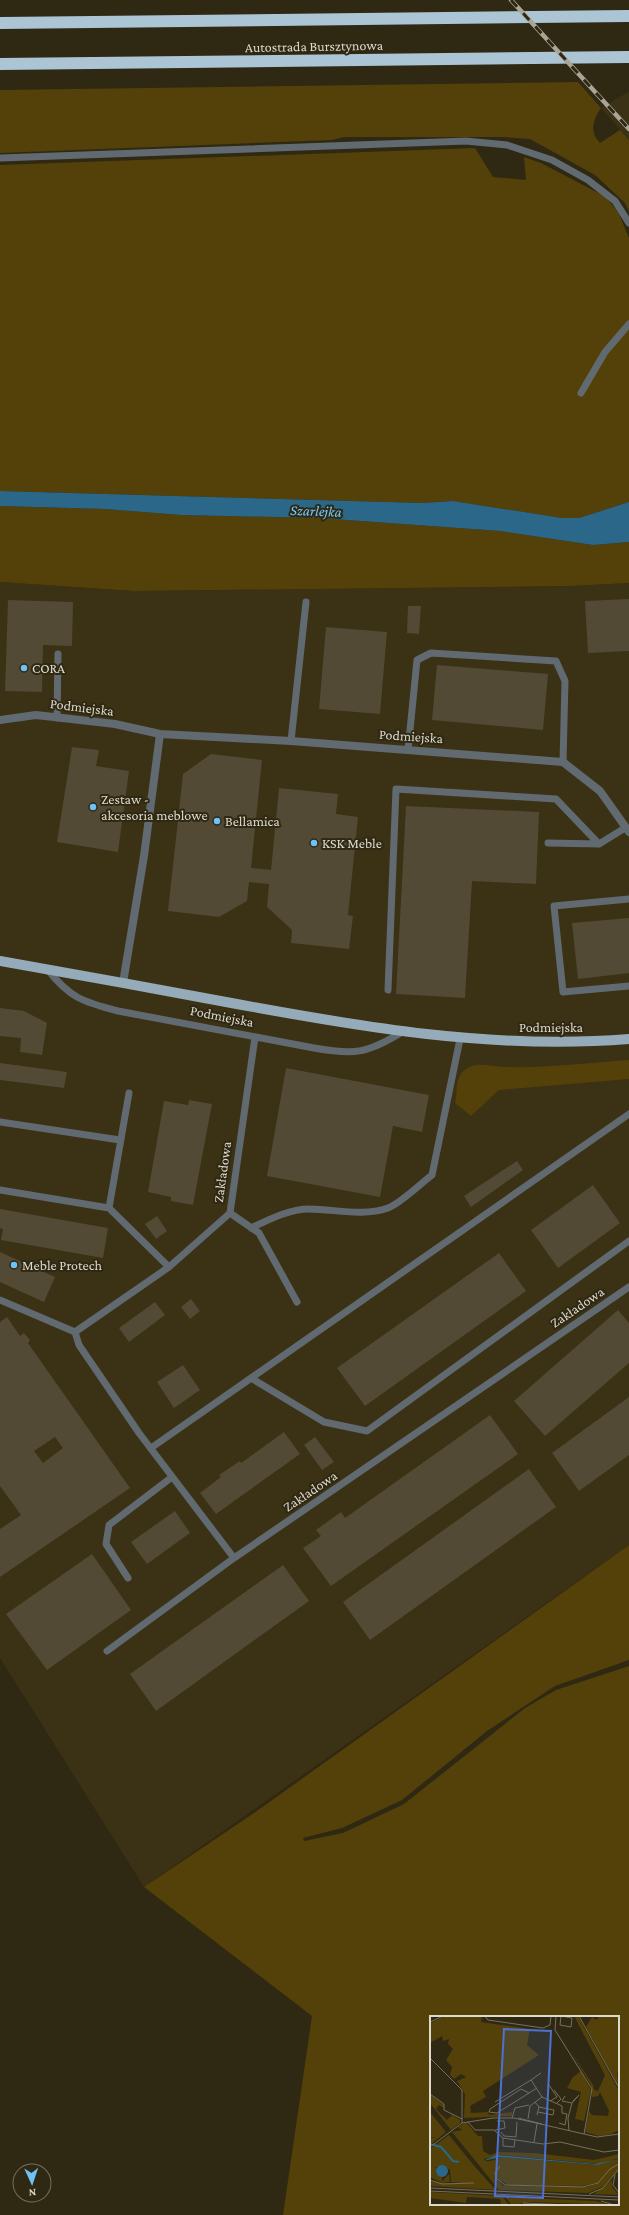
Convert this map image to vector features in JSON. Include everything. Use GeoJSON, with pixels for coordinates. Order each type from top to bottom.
{"type":"FeatureCollection","features":[{"type":"Feature","properties":{"kind":"highway","name":"Autostrada Bursztynowa"},"geometry":{"type":"LineString","coordinates":[[0,23],[629,16]]}},
{"type":"Feature","properties":{"kind":"highway","name":"Autostrada Bursztynowa"},"geometry":{"type":"LineString","coordinates":[[0,64],[629,57]]}},
{"type":"Feature","properties":{"kind":"main road","name":"Podmiejska"},"geometry":{"type":"LineString","coordinates":[[0,961],[402,1032],[460,1039],[531,1042],[578,1042],[629,1039]]}},
{"type":"Feature","properties":{"kind":"street","name":"Podmiejska"},"geometry":{"type":"LineString","coordinates":[[0,720],[36,715],[115,724],[160,734],[291,741],[563,762]]}},
{"type":"Feature","properties":{"kind":"street"},"geometry":{"type":"LineString","coordinates":[[122,983],[144,856],[160,734]]}},
{"type":"Feature","properties":{"kind":"street"},"geometry":{"type":"LineString","coordinates":[[563,762],[600,791],[627,830]]}},
{"type":"Feature","properties":{"kind":"lane"},"geometry":{"type":"LineString","coordinates":[[0,158],[466,141],[507,144],[552,160],[588,180],[615,201],[629,223]]}},
{"type":"Feature","properties":{"kind":"lane"},"geometry":{"type":"LineString","coordinates":[[581,392],[605,352],[629,324]]}},
{"type":"Feature","properties":{"kind":"lane"},"geometry":{"type":"LineString","coordinates":[[291,741],[306,602]]}},
{"type":"Feature","properties":{"kind":"lane"},"geometry":{"type":"LineString","coordinates":[[408,750],[417,660],[431,653],[556,661],[565,681],[563,762]]}},
{"type":"Feature","properties":{"kind":"lane"},"geometry":{"type":"LineString","coordinates":[[57,718],[58,654]]}},
{"type":"Feature","properties":{"kind":"lane"},"geometry":{"type":"LineString","coordinates":[[388,990],[396,789],[556,799],[599,844]]}},
{"type":"Feature","properties":{"kind":"lane"},"geometry":{"type":"LineString","coordinates":[[548,843],[599,844],[627,830]]}},
{"type":"Feature","properties":{"kind":"lane"},"geometry":{"type":"LineString","coordinates":[[629,899],[554,906],[563,992],[629,986]]}},
{"type":"Feature","properties":{"kind":"lane","name":"Podmiejska"},"geometry":{"type":"LineString","coordinates":[[47,969],[69,994],[95,1005],[342,1053],[361,1052],[372,1048],[402,1032]]}},
{"type":"Feature","properties":{"kind":"lane","name":"Zakładowa"},"geometry":{"type":"LineString","coordinates":[[75,1332],[169,1267],[230,1213],[255,1037]]}},
{"type":"Feature","properties":{"kind":"lane"},"geometry":{"type":"LineString","coordinates":[[251,1228],[274,1217],[307,1209],[355,1213],[380,1210],[390,1207],[432,1175],[460,1039]]}},
{"type":"Feature","properties":{"kind":"lane"},"geometry":{"type":"LineString","coordinates":[[109,1208],[129,1093]]}},
{"type":"Feature","properties":{"kind":"lane"},"geometry":{"type":"LineString","coordinates":[[151,1448],[629,1114]]}},
{"type":"Feature","properties":{"kind":"lane"},"geometry":{"type":"LineString","coordinates":[[0,1122],[120,1140]]}},
{"type":"Feature","properties":{"kind":"lane"},"geometry":{"type":"LineString","coordinates":[[0,1190],[109,1208],[169,1267]]}},
{"type":"Feature","properties":{"kind":"lane"},"geometry":{"type":"LineString","coordinates":[[230,1213],[258,1233],[297,1302]]}},
{"type":"Feature","properties":{"kind":"lane"},"geometry":{"type":"LineString","coordinates":[[252,1378],[324,1422],[367,1431],[629,1241]]}},
{"type":"Feature","properties":{"kind":"lane","name":"Zakładowa"},"geometry":{"type":"LineString","coordinates":[[107,1651],[234,1558],[629,1287]]}},
{"type":"Feature","properties":{"kind":"lane"},"geometry":{"type":"LineString","coordinates":[[0,1300],[75,1332],[79,1345],[151,1448],[234,1558]]}},
{"type":"Feature","properties":{"kind":"lane"},"geometry":{"type":"LineString","coordinates":[[128,1578],[106,1544],[109,1525],[172,1477]]}},
{"type":"Feature","properties":{"kind":"shaded area"},"geometry":{"type":"Polygon","coordinates":[[[578,82],[601,108],[593,126],[594,135],[600,143],[620,130],[629,140],[629,211],[625,203],[595,175],[530,139],[502,137],[344,137],[332,140],[0,153],[0,90],[578,82]]]}},
{"type":"Feature","properties":{"kind":"shaded area"},"geometry":{"type":"Polygon","coordinates":[[[628,92],[629,93],[629,140],[601,108],[628,92]]]}},
{"type":"Feature","properties":{"kind":"shaded area"},"geometry":{"type":"Polygon","coordinates":[[[475,148],[493,177],[526,180],[524,157],[541,163],[606,197],[619,214],[629,238],[629,502],[579,518],[562,518],[452,501],[422,503],[0,491],[0,165],[475,148]]]}},
{"type":"Feature","properties":{"kind":"shaded area"},"geometry":{"type":"Polygon","coordinates":[[[0,506],[105,509],[181,515],[319,518],[500,531],[593,545],[629,542],[629,583],[571,586],[134,591],[0,582],[0,506]]]}},
{"type":"Feature","properties":{"kind":"shaded area"},"geometry":{"type":"Polygon","coordinates":[[[0,582],[134,591],[571,586],[629,583],[629,1545],[144,1887],[0,1658],[0,582]]]}},
{"type":"Feature","properties":{"kind":"shaded area"},"geometry":{"type":"Polygon","coordinates":[[[629,1060],[629,1079],[499,1090],[471,1116],[455,1103],[457,1084],[460,1076],[466,1069],[475,1065],[535,1067],[629,1060]]]}},
{"type":"Feature","properties":{"kind":"shaded area"},"geometry":{"type":"Polygon","coordinates":[[[629,1545],[629,1660],[555,1686],[487,1731],[402,1800],[342,1828],[303,1838],[304,1841],[343,1833],[404,1804],[525,1708],[556,1690],[629,1666],[629,2215],[283,2215],[312,2016],[144,1887],[254,1813],[629,1545]]]}},
{"type":"Feature","properties":{"kind":"water","name":"Szarlejka"},"geometry":{"type":"Polygon","coordinates":[[[0,491],[422,503],[453,501],[562,518],[579,518],[629,502],[629,542],[593,545],[500,531],[319,518],[181,515],[105,509],[0,506],[0,491]]]}},
{"type":"Feature","properties":{"kind":"building"},"geometry":{"type":"Polygon","coordinates":[[[629,599],[629,651],[588,653],[585,601],[629,599]]]}},
{"type":"Feature","properties":{"kind":"building","name":"CORA"},"geometry":{"type":"Polygon","coordinates":[[[8,600],[73,602],[72,646],[43,645],[42,692],[5,691],[8,600]]]}},
{"type":"Feature","properties":{"kind":"building"},"geometry":{"type":"Polygon","coordinates":[[[408,606],[421,606],[419,634],[407,633],[408,606]]]}},
{"type":"Feature","properties":{"kind":"building"},"geometry":{"type":"Polygon","coordinates":[[[326,627],[387,632],[380,714],[319,709],[326,627]]]}},
{"type":"Feature","properties":{"kind":"building"},"geometry":{"type":"Polygon","coordinates":[[[437,665],[548,674],[543,730],[432,720],[437,665]]]}},
{"type":"Feature","properties":{"kind":"building","name":"Zestaw - akcesoria meblowe"},"geometry":{"type":"Polygon","coordinates":[[[72,747],[99,750],[96,766],[129,771],[118,852],[57,842],[72,747]]]}},
{"type":"Feature","properties":{"kind":"building"},"geometry":{"type":"Polygon","coordinates":[[[211,754],[262,760],[251,868],[271,870],[279,788],[338,794],[336,814],[358,817],[348,915],[353,916],[349,949],[291,943],[292,930],[267,907],[269,884],[249,882],[247,901],[219,917],[168,911],[183,774],[211,754]]]}},
{"type":"Feature","properties":{"kind":"building"},"geometry":{"type":"Polygon","coordinates":[[[406,806],[539,812],[536,884],[472,881],[465,998],[396,994],[406,806]]]}},
{"type":"Feature","properties":{"kind":"building"},"geometry":{"type":"Polygon","coordinates":[[[629,918],[629,973],[578,979],[572,923],[629,918]]]}},
{"type":"Feature","properties":{"kind":"building"},"geometry":{"type":"Polygon","coordinates":[[[0,1008],[24,1011],[47,1023],[42,1055],[20,1052],[21,1038],[0,1036],[0,1008]]]}},
{"type":"Feature","properties":{"kind":"building"},"geometry":{"type":"Polygon","coordinates":[[[0,1063],[67,1072],[64,1088],[0,1080],[0,1063]]]}},
{"type":"Feature","properties":{"kind":"building"},"geometry":{"type":"Polygon","coordinates":[[[286,1068],[429,1095],[422,1132],[393,1126],[380,1197],[267,1176],[286,1068]]]}},
{"type":"Feature","properties":{"kind":"building"},"geometry":{"type":"Polygon","coordinates":[[[189,1100],[212,1104],[193,1205],[171,1201],[171,1197],[148,1192],[164,1101],[188,1105],[189,1100]]]}},
{"type":"Feature","properties":{"kind":"building"},"geometry":{"type":"Polygon","coordinates":[[[517,1161],[523,1170],[471,1207],[464,1196],[517,1161]]]}},
{"type":"Feature","properties":{"kind":"building"},"geometry":{"type":"Polygon","coordinates":[[[593,1185],[620,1223],[558,1268],[531,1230],[593,1185]]]}},
{"type":"Feature","properties":{"kind":"building"},"geometry":{"type":"Polygon","coordinates":[[[0,1209],[108,1228],[103,1258],[1,1240],[3,1229],[0,1228],[0,1209]]]}},
{"type":"Feature","properties":{"kind":"building"},"geometry":{"type":"Polygon","coordinates":[[[157,1216],[167,1231],[156,1239],[145,1224],[157,1216]]]}},
{"type":"Feature","properties":{"kind":"building","name":"Meble Protech"},"geometry":{"type":"Polygon","coordinates":[[[0,1252],[55,1277],[44,1302],[0,1282],[0,1252]]]}},
{"type":"Feature","properties":{"kind":"building"},"geometry":{"type":"Polygon","coordinates":[[[499,1253],[526,1291],[365,1406],[337,1368],[499,1253]]]}},
{"type":"Feature","properties":{"kind":"building"},"geometry":{"type":"Polygon","coordinates":[[[191,1299],[200,1311],[190,1319],[181,1307],[191,1299]]]}},
{"type":"Feature","properties":{"kind":"building"},"geometry":{"type":"Polygon","coordinates":[[[155,1302],[165,1315],[129,1342],[119,1328],[155,1302]]]}},
{"type":"Feature","properties":{"kind":"building"},"geometry":{"type":"Polygon","coordinates":[[[618,1310],[629,1323],[629,1363],[545,1436],[514,1401],[618,1310]]]}},
{"type":"Feature","properties":{"kind":"building"},"geometry":{"type":"Polygon","coordinates":[[[7,1317],[20,1336],[24,1333],[30,1340],[28,1343],[130,1488],[0,1577],[0,1529],[21,1515],[0,1486],[0,1322],[7,1317]],[[55,1437],[34,1451],[43,1463],[63,1448],[55,1437]]]}},
{"type":"Feature","properties":{"kind":"building"},"geometry":{"type":"Polygon","coordinates":[[[183,1365],[200,1390],[174,1408],[157,1382],[183,1365]]]}},
{"type":"Feature","properties":{"kind":"building"},"geometry":{"type":"Polygon","coordinates":[[[629,1397],[629,1455],[579,1491],[552,1453],[629,1397]]]}},
{"type":"Feature","properties":{"kind":"building"},"geometry":{"type":"Polygon","coordinates":[[[490,1415],[518,1454],[331,1586],[303,1548],[321,1536],[316,1530],[341,1512],[345,1518],[490,1415]]]}},
{"type":"Feature","properties":{"kind":"building"},"geometry":{"type":"Polygon","coordinates":[[[284,1432],[300,1454],[216,1514],[200,1493],[221,1477],[219,1475],[240,1461],[241,1463],[284,1432]]]}},
{"type":"Feature","properties":{"kind":"building"},"geometry":{"type":"Polygon","coordinates":[[[315,1437],[334,1462],[322,1470],[304,1445],[315,1437]]]}},
{"type":"Feature","properties":{"kind":"building"},"geometry":{"type":"Polygon","coordinates":[[[529,1469],[556,1507],[370,1640],[343,1602],[529,1469]]]}},
{"type":"Feature","properties":{"kind":"building"},"geometry":{"type":"Polygon","coordinates":[[[175,1511],[190,1533],[147,1564],[131,1542],[175,1511]]]}},
{"type":"Feature","properties":{"kind":"building"},"geometry":{"type":"Polygon","coordinates":[[[92,1554],[131,1610],[47,1670],[6,1614],[92,1554]]]}},
{"type":"Feature","properties":{"kind":"building"},"geometry":{"type":"Polygon","coordinates":[[[283,1565],[309,1601],[156,1711],[130,1674],[283,1565]]]}},
{"type":"Feature","properties":{"kind":"railway"},"geometry":{"type":"LineString","coordinates":[[511,0],[629,129]]}},
{"type":"Feature","properties":{"kind":"place","name":"CORA"},"geometry":{"type":"Point","coordinates":[24,668]}},
{"type":"Feature","properties":{"kind":"place","name":"Zestaw - akcesoria meblowe"},"geometry":{"type":"Point","coordinates":[93,807]}},
{"type":"Feature","properties":{"kind":"place","name":"Bellamica"},"geometry":{"type":"Point","coordinates":[217,821]}},
{"type":"Feature","properties":{"kind":"place","name":"KSK Meble"},"geometry":{"type":"Point","coordinates":[314,843]}},
{"type":"Feature","properties":{"kind":"place","name":"Meble Protech"},"geometry":{"type":"Point","coordinates":[14,1265]}}]}
